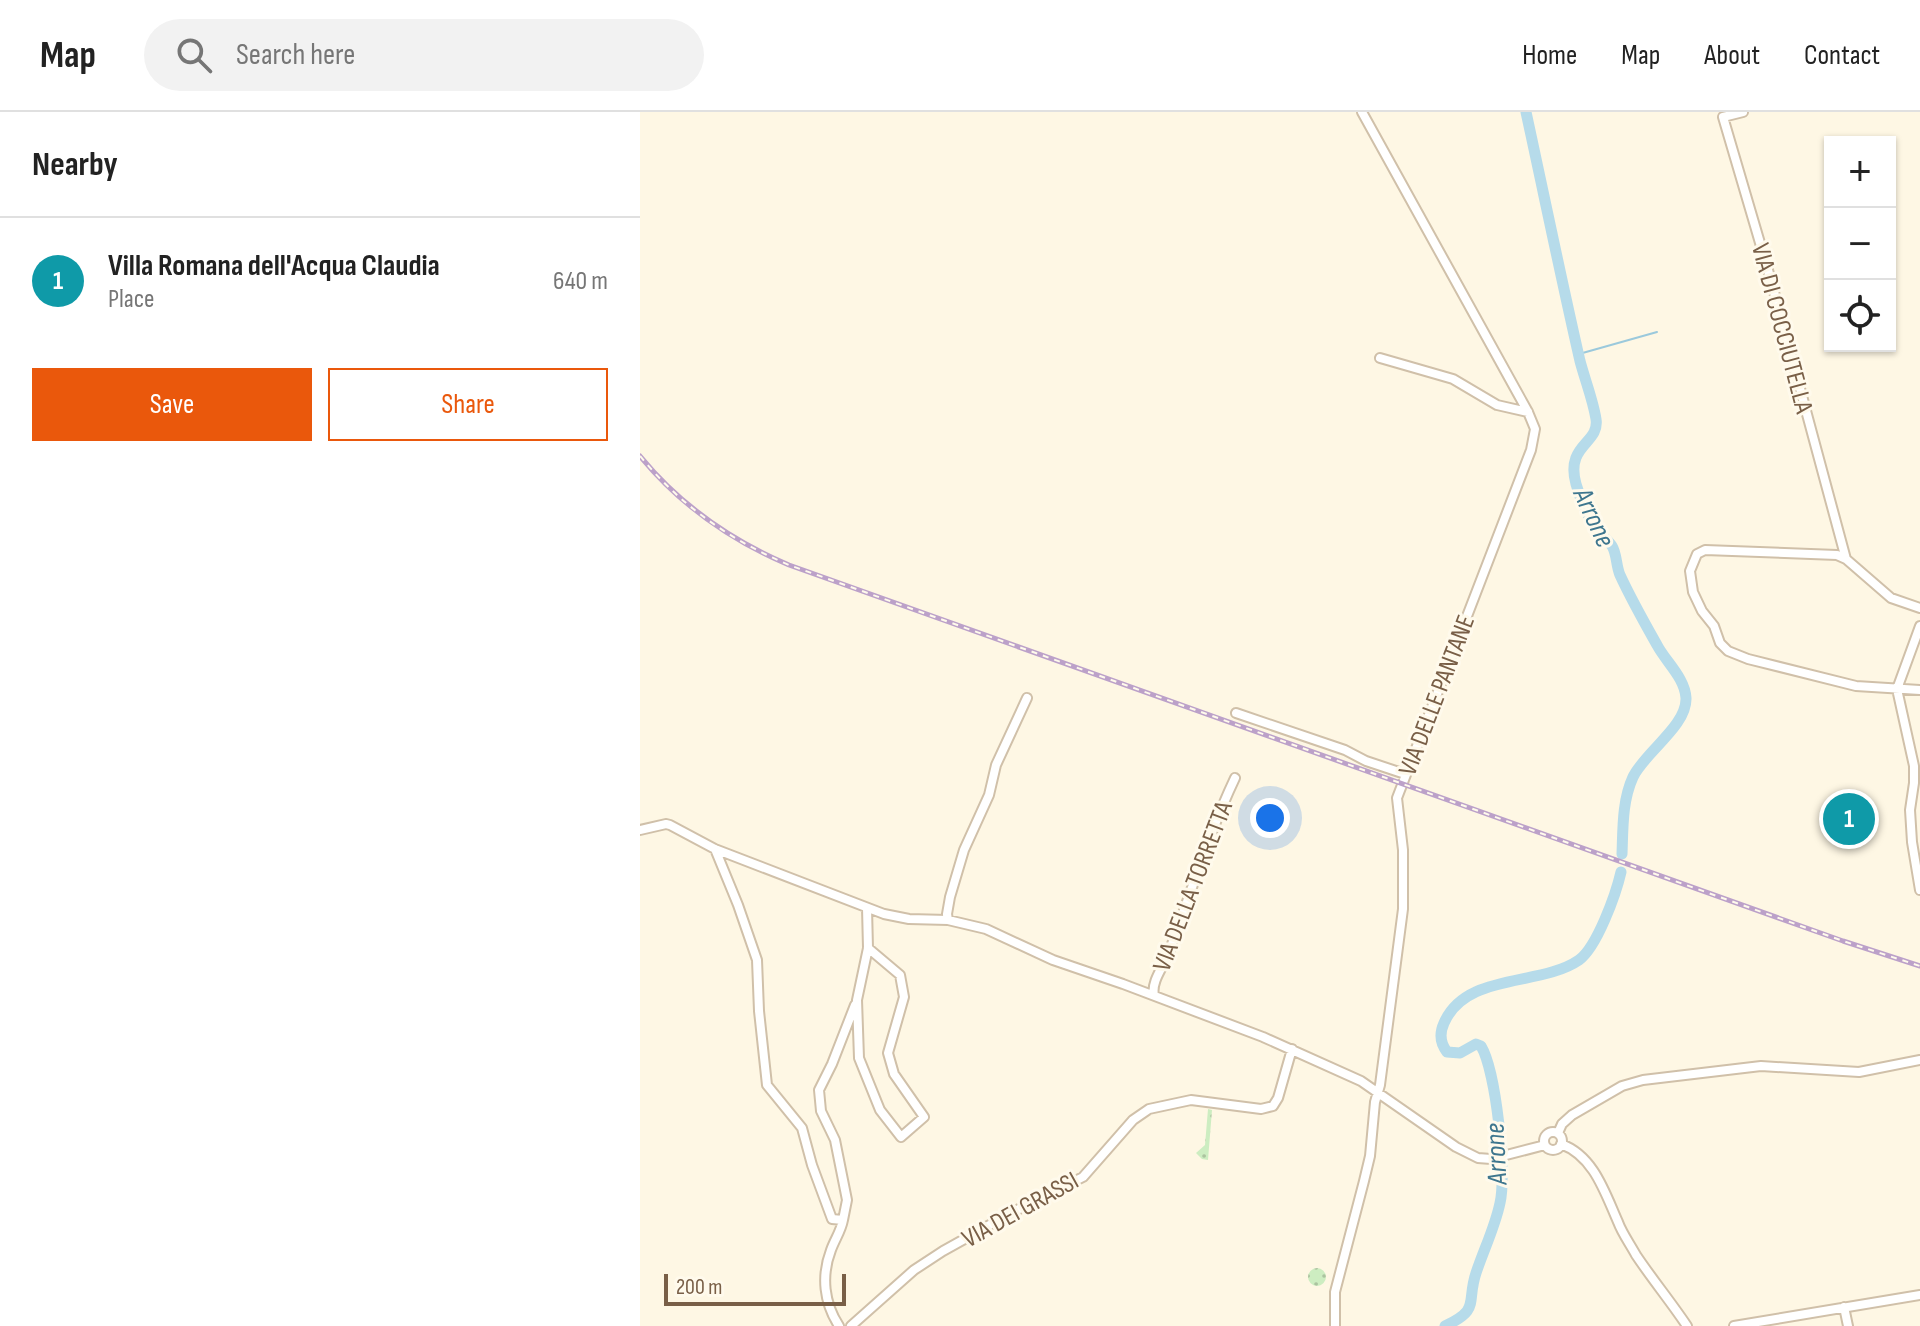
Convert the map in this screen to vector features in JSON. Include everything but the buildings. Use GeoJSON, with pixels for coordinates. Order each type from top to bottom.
{"type":"FeatureCollection","features":[{"type":"Feature","properties":{"kind":"street","name":"VIA DELLE PANTANE"},"geometry":{"type":"LineString","coordinates":[[1335,1326],[1335,1292],[1370,1156],[1403,909],[1403,850],[1397,800],[1531,450],[1535,429],[1362,112]]}},
{"type":"Feature","properties":{"kind":"street","name":"VIA DI COCCIUTELLA"},"geometry":{"type":"LineString","coordinates":[[1743,112],[1723,117],[1846,559]]}},
{"type":"Feature","properties":{"kind":"street"},"geometry":{"type":"LineString","coordinates":[[1380,358],[1453,379],[1497,405],[1528,412]]}},
{"type":"Feature","properties":{"kind":"street"},"geometry":{"type":"LineString","coordinates":[[1920,608],[1892,599],[1839,556],[1705,550],[1698,552],[1690,571],[1698,605],[1714,626],[1725,650],[1851,685],[1920,690]]}},
{"type":"Feature","properties":{"kind":"street"},"geometry":{"type":"LineString","coordinates":[[1920,626],[1897,689],[1914,766],[1910,810],[1920,890]]}},
{"type":"Feature","properties":{"kind":"street"},"geometry":{"type":"LineString","coordinates":[[948,920],[950,897],[964,850],[989,795],[996,765],[1027,698]]}},
{"type":"Feature","properties":{"kind":"street"},"geometry":{"type":"LineString","coordinates":[[1236,713],[1405,774]]}},
{"type":"Feature","properties":{"kind":"street","name":"VIA DELLA TORRETTA"},"geometry":{"type":"LineString","coordinates":[[1154,995],[1153,987],[1235,778]]}},
{"type":"Feature","properties":{"kind":"street"},"geometry":{"type":"LineString","coordinates":[[640,830],[670,825],[715,849],[867,908],[903,918],[948,920],[986,929],[1053,960],[1154,995],[1292,1049],[1361,1081],[1465,1152],[1481,1159],[1545,1145]]}},
{"type":"Feature","properties":{"kind":"street"},"geometry":{"type":"LineString","coordinates":[[715,849],[757,960],[767,1085],[802,1128],[832,1219],[843,1220]]}},
{"type":"Feature","properties":{"kind":"street"},"geometry":{"type":"LineString","coordinates":[[839,1326],[832,1314],[824,1283],[847,1200],[835,1140],[821,1111],[819,1090],[857,1000],[868,948],[867,908]]}},
{"type":"Feature","properties":{"kind":"street"},"geometry":{"type":"LineString","coordinates":[[857,1000],[859,1058],[880,1110],[901,1137],[924,1117],[894,1074],[888,1053],[904,997],[900,975],[868,948]]}},
{"type":"Feature","properties":{"kind":"street","name":"VIA DEI GRASSI"},"geometry":{"type":"LineString","coordinates":[[851,1326],[914,1270],[943,1251],[1083,1177],[1133,1120],[1149,1109],[1191,1100],[1261,1109],[1273,1106],[1292,1049]]}},
{"type":"Feature","properties":{"kind":"street"},"geometry":{"type":"LineString","coordinates":[[1558,1133],[1572,1115],[1622,1086],[1643,1080],[1761,1066],[1859,1072],[1920,1060]]}},
{"type":"Feature","properties":{"kind":"street"},"geometry":{"type":"LineString","coordinates":[[1547,1133],[1558,1133],[1561,1144],[1552,1150],[1545,1145],[1544,1138],[1547,1133]]}},
{"type":"Feature","properties":{"kind":"street"},"geometry":{"type":"LineString","coordinates":[[1561,1144],[1581,1155],[1597,1176],[1619,1225],[1687,1326]]}},
{"type":"Feature","properties":{"kind":"street"},"geometry":{"type":"LineString","coordinates":[[1734,1326],[1920,1295]]}},
{"type":"Feature","properties":{"kind":"street"},"geometry":{"type":"LineString","coordinates":[[1844,1307],[1848,1326]]}},
{"type":"Feature","properties":{"kind":"green space"},"geometry":{"type":"Polygon","coordinates":[[[1208,1109],[1212,1110],[1208,1160],[1196,1153],[1205,1145],[1208,1109]]]}},
{"type":"Feature","properties":{"kind":"green space"},"geometry":{"type":"Polygon","coordinates":[[[1317,1268],[1326,1277],[1317,1286],[1308,1277],[1317,1268]]]}},
{"type":"Feature","properties":{"kind":"waterway","name":"Arrone"},"geometry":{"type":"LineString","coordinates":[[1526,112],[1580,361],[1596,419],[1593,434],[1575,460],[1576,484],[1588,516],[1612,546],[1624,584],[1657,645],[1679,677],[1686,698],[1680,719],[1639,768],[1629,786],[1622,854]]}},
{"type":"Feature","properties":{"kind":"waterway"},"geometry":{"type":"LineString","coordinates":[[1579,354],[1657,332]]}},
{"type":"Feature","properties":{"kind":"waterway","name":"Arrone"},"geometry":{"type":"LineString","coordinates":[[1445,1326],[1468,1310],[1473,1283],[1500,1203],[1502,1170],[1495,1099],[1481,1046],[1476,1044],[1460,1053],[1447,1052],[1441,1038],[1442,1027],[1455,1007],[1469,995],[1505,982],[1545,974],[1579,960],[1599,932],[1621,872]]}},
{"type":"Feature","properties":{"kind":"railway"},"geometry":{"type":"LineString","coordinates":[[640,456],[672,491],[708,520],[789,565],[1920,966]]}},
{"type":"Feature","properties":{"kind":"place","name":"Villa Romana dell'Acqua Claudia"},"geometry":{"type":"Point","coordinates":[1849,819]}}]}
